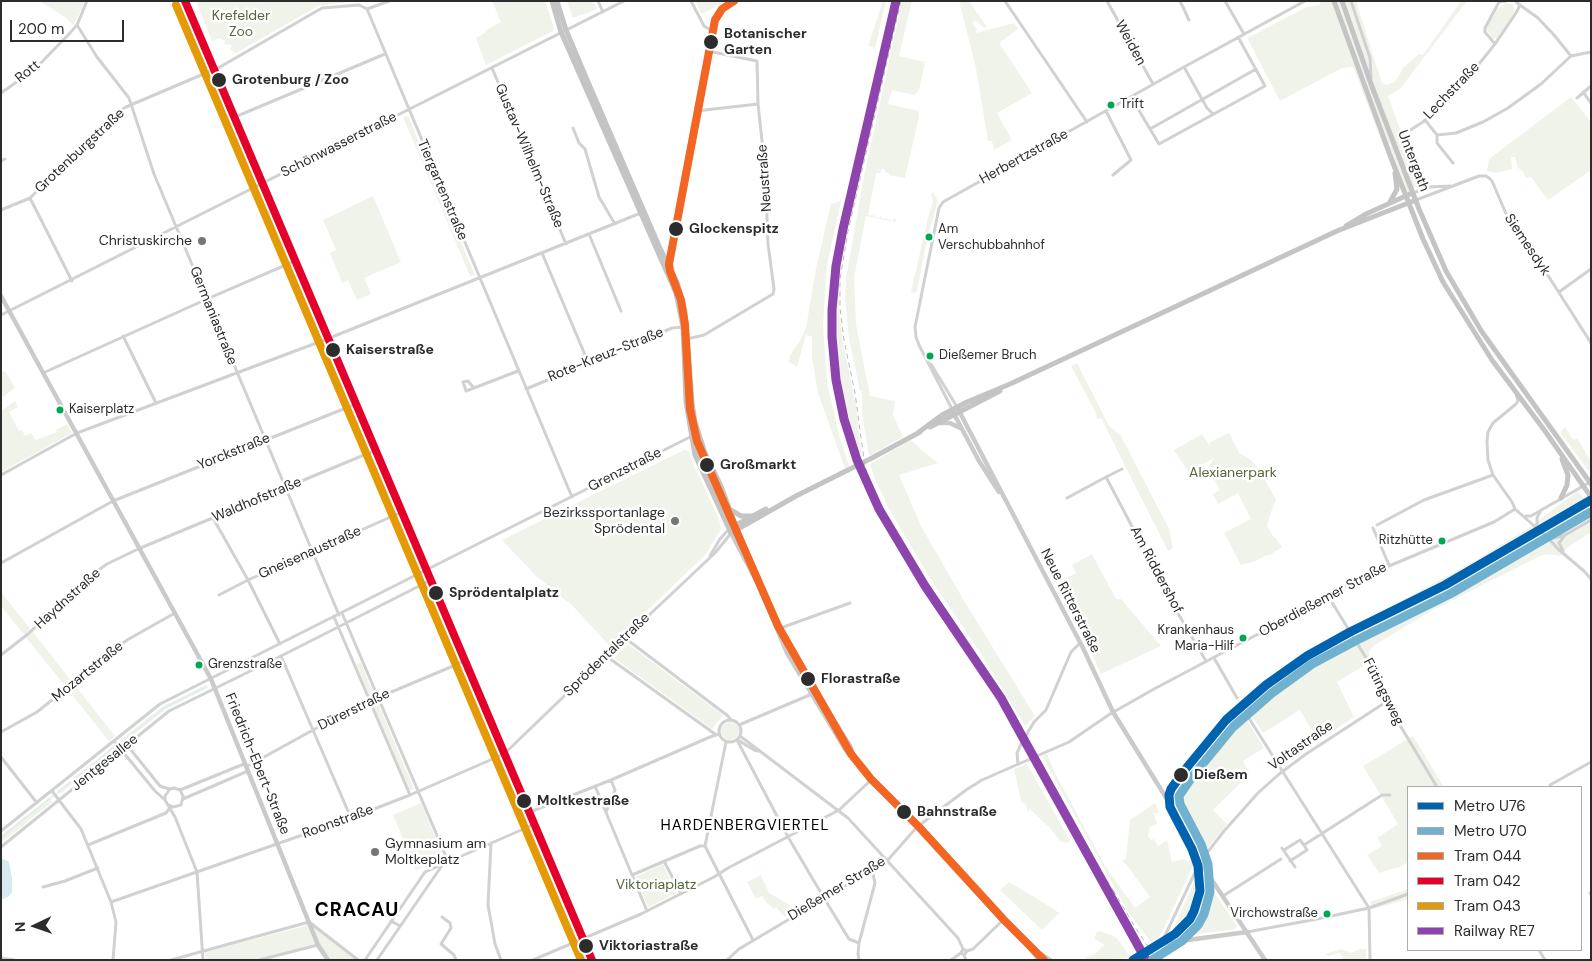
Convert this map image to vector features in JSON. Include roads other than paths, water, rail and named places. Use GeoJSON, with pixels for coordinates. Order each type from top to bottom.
{"type":"FeatureCollection","features":[{"type":"Feature","properties":{"kind":"main road"},"geometry":{"type":"LineString","coordinates":[[186,1],[593,960]]}},
{"type":"Feature","properties":{"kind":"main road"},"geometry":{"type":"LineString","coordinates":[[552,1],[642,213],[666,266],[677,282],[682,298],[685,328],[686,402],[698,464],[758,584],[787,653],[845,749],[857,764],[918,827],[1039,960]]}},
{"type":"Feature","properties":{"kind":"main road"},"geometry":{"type":"LineString","coordinates":[[557,1],[564,31]]}},
{"type":"Feature","properties":{"kind":"main road"},"geometry":{"type":"LineString","coordinates":[[666,266],[712,31],[718,12],[733,1]]}},
{"type":"Feature","properties":{"kind":"main road","name":"Untergath"},"geometry":{"type":"LineString","coordinates":[[1334,1],[1391,158],[1443,282],[1492,360],[1591,497]]}},
{"type":"Feature","properties":{"kind":"main road","name":"Untergath"},"geometry":{"type":"LineString","coordinates":[[1342,1],[1371,84],[1413,193],[1446,270],[1476,323],[1590,483]]}},
{"type":"Feature","properties":{"kind":"main road","name":"Untergath"},"geometry":{"type":"LineString","coordinates":[[1389,204],[1397,190],[1391,158]]}},
{"type":"Feature","properties":{"kind":"main road"},"geometry":{"type":"LineString","coordinates":[[1337,231],[1358,218],[1413,193]]}},
{"type":"Feature","properties":{"kind":"main road"},"geometry":{"type":"LineString","coordinates":[[730,531],[754,516],[872,458],[955,411],[987,399],[1010,384],[1337,231],[1416,200]]}},
{"type":"Feature","properties":{"kind":"main road"},"geometry":{"type":"LineString","coordinates":[[642,213],[663,255],[666,266]]}},
{"type":"Feature","properties":{"kind":"main road"},"geometry":{"type":"LineString","coordinates":[[663,255],[672,239]]}},
{"type":"Feature","properties":{"kind":"main road"},"geometry":{"type":"LineString","coordinates":[[1,296],[77,433]]}},
{"type":"Feature","properties":{"kind":"main road"},"geometry":{"type":"LineString","coordinates":[[1464,318],[1476,323]]}},
{"type":"Feature","properties":{"kind":"main road"},"geometry":{"type":"LineString","coordinates":[[685,328],[688,339],[692,408],[698,434],[754,569],[758,584]]}},
{"type":"Feature","properties":{"kind":"main road"},"geometry":{"type":"LineString","coordinates":[[919,432],[938,423],[955,411]]}},
{"type":"Feature","properties":{"kind":"main road","name":"Neue Ritterstraße"},"geometry":{"type":"LineString","coordinates":[[955,411],[989,478],[1005,502]]}},
{"type":"Feature","properties":{"kind":"main road","name":"Neue Ritterstraße"},"geometry":{"type":"LineString","coordinates":[[955,411],[994,476],[1005,502],[1080,643],[1113,712],[1167,800],[1200,862],[1265,960]]}},
{"type":"Feature","properties":{"kind":"main road"},"geometry":{"type":"LineString","coordinates":[[938,423],[950,423],[962,428]]}},
{"type":"Feature","properties":{"kind":"main road"},"geometry":{"type":"LineString","coordinates":[[1545,431],[1566,469],[1567,485],[1561,498]]}},
{"type":"Feature","properties":{"kind":"main road","name":"Friedrich-Ebert-Straße"},"geometry":{"type":"LineString","coordinates":[[77,433],[215,689],[318,945],[328,960]]}},
{"type":"Feature","properties":{"kind":"main road"},"geometry":{"type":"LineString","coordinates":[[692,438],[729,518],[736,527]]}},
{"type":"Feature","properties":{"kind":"main road"},"geometry":{"type":"LineString","coordinates":[[736,527],[796,496]]}},
{"type":"Feature","properties":{"kind":"main road"},"geometry":{"type":"LineString","coordinates":[[729,507],[740,516],[754,516]]}},
{"type":"Feature","properties":{"kind":"main road"},"geometry":{"type":"LineString","coordinates":[[778,629],[850,746],[857,764]]}},
{"type":"Feature","properties":{"kind":"main road"},"geometry":{"type":"LineString","coordinates":[[1134,960],[1160,945],[1246,932]]}},
{"type":"Feature","properties":{"kind":"main road"},"geometry":{"type":"LineString","coordinates":[[1028,946],[1050,960]]}},
{"type":"Feature","properties":{"kind":"street","name":"Rott"},"geometry":{"type":"LineString","coordinates":[[1,93],[35,68],[77,24],[88,1]]}},
{"type":"Feature","properties":{"kind":"street"},"geometry":{"type":"LineString","coordinates":[[367,9],[389,1]]}},
{"type":"Feature","properties":{"kind":"street"},"geometry":{"type":"LineString","coordinates":[[598,1],[603,12]]}},
{"type":"Feature","properties":{"kind":"street","name":"Schönwasserstraße"},"geometry":{"type":"LineString","coordinates":[[1,316],[624,1]]}},
{"type":"Feature","properties":{"kind":"street"},"geometry":{"type":"LineString","coordinates":[[691,1],[704,26],[712,31]]}},
{"type":"Feature","properties":{"kind":"street"},"geometry":{"type":"LineString","coordinates":[[1005,1],[1087,122]]}},
{"type":"Feature","properties":{"kind":"street","name":"Weiden"},"geometry":{"type":"LineString","coordinates":[[1108,1],[1153,84]]}},
{"type":"Feature","properties":{"kind":"street"},"geometry":{"type":"LineString","coordinates":[[1180,1],[1189,20]]}},
{"type":"Feature","properties":{"kind":"street"},"geometry":{"type":"LineString","coordinates":[[1225,1],[1244,34]]}},
{"type":"Feature","properties":{"kind":"street","name":"Herbertzstraße"},"geometry":{"type":"LineString","coordinates":[[955,411],[916,337],[915,327],[939,208],[943,202],[1305,1]]}},
{"type":"Feature","properties":{"kind":"street"},"geometry":{"type":"LineString","coordinates":[[1351,1],[1370,58],[1371,84]]}},
{"type":"Feature","properties":{"kind":"street"},"geometry":{"type":"LineString","coordinates":[[1495,44],[1485,28],[1500,2],[1506,1]]}},
{"type":"Feature","properties":{"kind":"street"},"geometry":{"type":"LineString","coordinates":[[1515,1],[1538,18],[1571,56]]}},
{"type":"Feature","properties":{"kind":"street","name":"Grotenburgstraße"},"geometry":{"type":"LineString","coordinates":[[1,210],[30,198],[119,111],[131,104],[214,69],[322,8],[359,5],[367,9]]}},
{"type":"Feature","properties":{"kind":"street","name":"Lechstraße"},"geometry":{"type":"LineString","coordinates":[[1404,134],[1426,120],[1462,84],[1495,44],[1520,5]]}},
{"type":"Feature","properties":{"kind":"street","name":"Tiergartenstraße"},"geometry":{"type":"LineString","coordinates":[[367,9],[572,497]]}},
{"type":"Feature","properties":{"kind":"street","name":"Germaniastraße"},"geometry":{"type":"LineString","coordinates":[[77,24],[97,57],[128,96],[154,174],[236,372],[312,552],[340,614],[346,623],[448,861]]}},
{"type":"Feature","properties":{"kind":"street"},"geometry":{"type":"LineString","coordinates":[[1131,97],[1158,144],[1265,86],[1238,37]]}},
{"type":"Feature","properties":{"kind":"street","name":"Neustraße"},"geometry":{"type":"LineString","coordinates":[[688,339],[704,335],[773,294],[768,244],[765,162],[758,104],[757,61],[708,51]]}},
{"type":"Feature","properties":{"kind":"street"},"geometry":{"type":"LineString","coordinates":[[1437,135],[1456,133],[1483,122],[1508,108],[1541,84],[1571,56],[1591,52]]}},
{"type":"Feature","properties":{"kind":"street"},"geometry":{"type":"LineString","coordinates":[[234,117],[385,54]]}},
{"type":"Feature","properties":{"kind":"street"},"geometry":{"type":"LineString","coordinates":[[1184,67],[1207,108],[1213,114]]}},
{"type":"Feature","properties":{"kind":"street","name":"Gustav-Wilhelm-Straße"},"geometry":{"type":"LineString","coordinates":[[492,68],[566,244]]}},
{"type":"Feature","properties":{"kind":"street"},"geometry":{"type":"LineString","coordinates":[[1150,129],[1256,69]]}},
{"type":"Feature","properties":{"kind":"street"},"geometry":{"type":"LineString","coordinates":[[1577,98],[1591,86]]}},
{"type":"Feature","properties":{"kind":"street"},"geometry":{"type":"LineString","coordinates":[[1583,92],[1591,102]]}},
{"type":"Feature","properties":{"kind":"street"},"geometry":{"type":"LineString","coordinates":[[696,111],[758,104]]}},
{"type":"Feature","properties":{"kind":"street"},"geometry":{"type":"LineString","coordinates":[[1106,112],[1131,160],[1112,176]]}},
{"type":"Feature","properties":{"kind":"street"},"geometry":{"type":"LineString","coordinates":[[1426,120],[1437,135],[1437,143],[1453,162]]}},
{"type":"Feature","properties":{"kind":"street"},"geometry":{"type":"LineString","coordinates":[[573,128],[579,143],[585,149],[599,197],[615,224]]}},
{"type":"Feature","properties":{"kind":"street","name":"Siemesdyk"},"geometry":{"type":"LineString","coordinates":[[1416,200],[1479,176],[1489,178],[1510,222],[1559,292],[1591,343]]}},
{"type":"Feature","properties":{"kind":"street","name":"Siemesdyk"},"geometry":{"type":"LineString","coordinates":[[1413,193],[1430,187],[1453,186]]}},
{"type":"Feature","properties":{"kind":"street"},"geometry":{"type":"LineString","coordinates":[[30,198],[72,281]]}},
{"type":"Feature","properties":{"kind":"street"},"geometry":{"type":"LineString","coordinates":[[1,475],[77,433],[480,279],[642,213]]}},
{"type":"Feature","properties":{"kind":"street"},"geometry":{"type":"LineString","coordinates":[[589,234],[621,311]]}},
{"type":"Feature","properties":{"kind":"street"},"geometry":{"type":"LineString","coordinates":[[542,253],[588,362]]}},
{"type":"Feature","properties":{"kind":"street"},"geometry":{"type":"LineString","coordinates":[[43,373],[206,299],[296,261]]}},
{"type":"Feature","properties":{"kind":"street"},"geometry":{"type":"LineString","coordinates":[[1559,292],[1591,269]]}},
{"type":"Feature","properties":{"kind":"street","name":"Rote-Kreuz-Straße"},"geometry":{"type":"LineString","coordinates":[[526,389],[672,328],[685,328]]}},
{"type":"Feature","properties":{"kind":"street"},"geometry":{"type":"LineString","coordinates":[[124,336],[156,403]]}},
{"type":"Feature","properties":{"kind":"street"},"geometry":{"type":"LineString","coordinates":[[474,388],[518,371]]}},
{"type":"Feature","properties":{"kind":"street"},"geometry":{"type":"LineString","coordinates":[[1512,386],[1518,401],[1513,408],[1493,423],[1490,428],[1487,442],[1489,465],[1515,509],[1591,579]]}},
{"type":"Feature","properties":{"kind":"street","name":"Yorckstraße"},"geometry":{"type":"LineString","coordinates":[[1,563],[113,501],[356,404]]}},
{"type":"Feature","properties":{"kind":"street","name":"Grenzstraße"},"geometry":{"type":"LineString","coordinates":[[210,679],[692,438]]}},
{"type":"Feature","properties":{"kind":"street","name":"Waldhofstraße"},"geometry":{"type":"LineString","coordinates":[[138,549],[376,450]]}},
{"type":"Feature","properties":{"kind":"street"},"geometry":{"type":"LineString","coordinates":[[1067,498],[1122,469]]}},
{"type":"Feature","properties":{"kind":"street"},"geometry":{"type":"LineString","coordinates":[[1389,565],[1375,526],[1424,500],[1494,475]]}},
{"type":"Feature","properties":{"kind":"street","name":"Am Riddershof"},"geometry":{"type":"LineString","coordinates":[[1106,477],[1176,610],[1206,661]]}},
{"type":"Feature","properties":{"kind":"street"},"geometry":{"type":"LineString","coordinates":[[1523,515],[1528,517],[1590,483]]}},
{"type":"Feature","properties":{"kind":"street","name":"Oberdießemer Straße"},"geometry":{"type":"LineString","coordinates":[[1018,764],[1069,742],[1113,712],[1358,579],[1494,522],[1515,509]]}},
{"type":"Feature","properties":{"kind":"street"},"geometry":{"type":"LineString","coordinates":[[1537,528],[1537,518],[1542,510]]}},
{"type":"Feature","properties":{"kind":"street","name":"Gneisenaustraße"},"geometry":{"type":"LineString","coordinates":[[219,595],[248,580],[402,512]]}},
{"type":"Feature","properties":{"kind":"street"},"geometry":{"type":"LineString","coordinates":[[213,518],[248,580],[280,644]]}},
{"type":"Feature","properties":{"kind":"street"},"geometry":{"type":"LineString","coordinates":[[1549,539],[1565,535],[1591,520]]}},
{"type":"Feature","properties":{"kind":"street","name":"Sprödentalstraße"},"geometry":{"type":"LineString","coordinates":[[505,754],[716,552],[730,531]]}},
{"type":"Feature","properties":{"kind":"street"},"geometry":{"type":"LineString","coordinates":[[1564,554],[1559,543],[1565,535]]}},
{"type":"Feature","properties":{"kind":"street","name":"Haydnstraße"},"geometry":{"type":"LineString","coordinates":[[1,655],[28,634],[90,576],[107,564],[138,549]]}},
{"type":"Feature","properties":{"kind":"street"},"geometry":{"type":"LineString","coordinates":[[215,689],[431,580]]}},
{"type":"Feature","properties":{"kind":"street","name":"Fütingsweg"},"geometry":{"type":"LineString","coordinates":[[1328,596],[1381,682],[1386,695],[1386,702],[1437,786]]}},
{"type":"Feature","properties":{"kind":"street"},"geometry":{"type":"LineString","coordinates":[[778,629],[850,602]]}},
{"type":"Feature","properties":{"kind":"street","name":"Mozartstraße"},"geometry":{"type":"LineString","coordinates":[[1,732],[37,712],[127,640],[175,614]]}},
{"type":"Feature","properties":{"kind":"street"},"geometry":{"type":"LineString","coordinates":[[334,618],[410,795]]}},
{"type":"Feature","properties":{"kind":"street"},"geometry":{"type":"LineString","coordinates":[[624,638],[739,725],[741,730],[737,740]]}},
{"type":"Feature","properties":{"kind":"street"},"geometry":{"type":"LineString","coordinates":[[1018,764],[1017,753],[1022,742],[1034,722],[1046,710],[1071,652],[1080,643]]}},
{"type":"Feature","properties":{"kind":"street"},"geometry":{"type":"LineString","coordinates":[[281,656],[350,818]]}},
{"type":"Feature","properties":{"kind":"street"},"geometry":{"type":"LineString","coordinates":[[606,656],[718,734],[726,742]]}},
{"type":"Feature","properties":{"kind":"street"},"geometry":{"type":"LineString","coordinates":[[1214,658],[1237,698]]}},
{"type":"Feature","properties":{"kind":"street","name":"Dürerstraße"},"geometry":{"type":"LineString","coordinates":[[184,799],[370,701],[465,661]]}},
{"type":"Feature","properties":{"kind":"street","name":"Jentgesallee"},"geometry":{"type":"LineString","coordinates":[[1,831],[160,704],[210,679]]}},
{"type":"Feature","properties":{"kind":"street","name":"Jentgesallee"},"geometry":{"type":"LineString","coordinates":[[1,848],[169,711],[215,689]]}},
{"type":"Feature","properties":{"kind":"street"},"geometry":{"type":"LineString","coordinates":[[739,725],[817,692]]}},
{"type":"Feature","properties":{"kind":"street","name":"Voltastraße"},"geometry":{"type":"LineString","coordinates":[[1160,945],[1200,862],[1224,831],[1252,800],[1283,771],[1306,754],[1386,702]]}},
{"type":"Feature","properties":{"kind":"street"},"geometry":{"type":"LineString","coordinates":[[1245,712],[1369,908],[1370,960]]}},
{"type":"Feature","properties":{"kind":"street"},"geometry":{"type":"LineString","coordinates":[[718,734],[719,727],[724,721],[732,720]]}},
{"type":"Feature","properties":{"kind":"street"},"geometry":{"type":"LineString","coordinates":[[530,812],[718,734]]}},
{"type":"Feature","properties":{"kind":"street"},"geometry":{"type":"LineString","coordinates":[[740,736],[839,810],[958,938],[966,960]]}},
{"type":"Feature","properties":{"kind":"street"},"geometry":{"type":"LineString","coordinates":[[726,742],[737,740],[760,752]]}},
{"type":"Feature","properties":{"kind":"street"},"geometry":{"type":"LineString","coordinates":[[737,740],[788,837],[824,898],[849,939],[859,943]]}},
{"type":"Feature","properties":{"kind":"street"},"geometry":{"type":"LineString","coordinates":[[114,741],[155,791],[165,800],[197,872],[203,960]]}},
{"type":"Feature","properties":{"kind":"street"},"geometry":{"type":"LineString","coordinates":[[726,742],[705,846],[753,940]]}},
{"type":"Feature","properties":{"kind":"street"},"geometry":{"type":"LineString","coordinates":[[127,745],[160,786],[180,790],[184,799],[181,805],[169,807]]}},
{"type":"Feature","properties":{"kind":"street","name":"Roonstraße"},"geometry":{"type":"LineString","coordinates":[[111,902],[350,818],[418,792],[505,754]]}},
{"type":"Feature","properties":{"kind":"street"},"geometry":{"type":"LineString","coordinates":[[1,757],[37,802]]}},
{"type":"Feature","properties":{"kind":"street"},"geometry":{"type":"LineString","coordinates":[[1550,785],[1591,762]]}},
{"type":"Feature","properties":{"kind":"street","name":"Dießemer Straße"},"geometry":{"type":"LineString","coordinates":[[727,960],[753,940],[887,861],[918,827],[970,787],[1018,764]]}},
{"type":"Feature","properties":{"kind":"street","name":"Dürerstraße"},"geometry":{"type":"LineString","coordinates":[[180,790],[246,768]]}},
{"type":"Feature","properties":{"kind":"street"},"geometry":{"type":"LineString","coordinates":[[606,813],[615,790],[611,780]]}},
{"type":"Feature","properties":{"kind":"street"},"geometry":{"type":"LineString","coordinates":[[533,960],[647,911],[719,874],[839,810],[871,780]]}},
{"type":"Feature","properties":{"kind":"street"},"geometry":{"type":"LineString","coordinates":[[595,786],[647,911]]}},
{"type":"Feature","properties":{"kind":"street"},"geometry":{"type":"LineString","coordinates":[[165,800],[165,796],[170,789]]}},
{"type":"Feature","properties":{"kind":"street"},"geometry":{"type":"LineString","coordinates":[[52,791],[81,829],[111,902],[116,922],[113,960]]}},
{"type":"Feature","properties":{"kind":"street"},"geometry":{"type":"LineString","coordinates":[[1304,845],[1382,795],[1390,794]]}},
{"type":"Feature","properties":{"kind":"street"},"geometry":{"type":"LineString","coordinates":[[88,845],[166,814],[169,807]]}},
{"type":"Feature","properties":{"kind":"street"},"geometry":{"type":"LineString","coordinates":[[364,960],[419,880],[429,869],[535,824]]}},
{"type":"Feature","properties":{"kind":"street"},"geometry":{"type":"LineString","coordinates":[[1290,861],[1307,850],[1300,840],[1283,849],[1290,861],[1294,867]]}},
{"type":"Feature","properties":{"kind":"street"},"geometry":{"type":"LineString","coordinates":[[491,843],[488,905],[495,944],[501,960]]}},
{"type":"Feature","properties":{"kind":"street"},"geometry":{"type":"LineString","coordinates":[[632,875],[700,846],[705,846]]}},
{"type":"Feature","properties":{"kind":"street"},"geometry":{"type":"LineString","coordinates":[[1223,896],[1281,859]]}},
{"type":"Feature","properties":{"kind":"street"},"geometry":{"type":"LineString","coordinates":[[664,861],[681,894]]}},
{"type":"Feature","properties":{"kind":"street"},"geometry":{"type":"LineString","coordinates":[[376,960],[443,863]]}},
{"type":"Feature","properties":{"kind":"street"},"geometry":{"type":"LineString","coordinates":[[43,887],[65,882],[98,868]]}},
{"type":"Feature","properties":{"kind":"street"},"geometry":{"type":"LineString","coordinates":[[859,960],[859,943],[874,883],[872,869]]}},
{"type":"Feature","properties":{"kind":"street"},"geometry":{"type":"LineString","coordinates":[[1246,932],[1369,908],[1407,894]]}},
{"type":"Feature","properties":{"kind":"street"},"geometry":{"type":"LineString","coordinates":[[442,917],[450,923],[451,928],[441,944],[454,955],[456,960]]}},
{"type":"Feature","properties":{"kind":"street"},"geometry":{"type":"LineString","coordinates":[[950,960],[973,949],[1003,920]]}},
{"type":"Feature","properties":{"kind":"street"},"geometry":{"type":"LineString","coordinates":[[391,921],[400,926]]}},
{"type":"Feature","properties":{"kind":"street"},"geometry":{"type":"LineString","coordinates":[[171,960],[309,922],[358,960]]}},
{"type":"Feature","properties":{"kind":"street"},"geometry":{"type":"LineString","coordinates":[[259,960],[318,945]]}},
{"type":"Feature","properties":{"kind":"street"},"geometry":{"type":"LineString","coordinates":[[1,958],[14,960]]}},
{"type":"Feature","properties":{"kind":"waterway"},"geometry":{"type":"LineString","coordinates":[[119,744],[164,708],[206,687]]}},
{"type":"Feature","properties":{"kind":"waterway"},"geometry":{"type":"LineString","coordinates":[[56,794],[116,746]]}},
{"type":"Feature","properties":{"kind":"waterway"},"geometry":{"type":"LineString","coordinates":[[1,838],[53,796]]}},
{"type":"Feature","properties":{"kind":"railway"},"geometry":{"type":"LineString","coordinates":[[901,1],[848,231],[840,280],[840,308],[844,340],[855,393],[865,467],[874,494],[890,525],[927,584],[998,689],[1093,858],[1116,895]]}},
{"type":"Feature","properties":{"kind":"railway"},"geometry":{"type":"LineString","coordinates":[[1113,890],[1157,960]]}},
{"type":"Feature","properties":{"kind":"metro line","name":"U76"},"geometry":{"type":"LineString","coordinates":[[1133,960],[1175,934],[1190,919],[1194,911],[1200,891],[1198,866],[1192,849],[1170,807],[1169,795],[1184,771],[1226,720],[1266,685],[1307,656],[1350,632],[1445,585],[1591,500]]}},
{"type":"Feature","properties":{"kind":"metro line","name":"U70"},"geometry":{"type":"LineString","coordinates":[[1152,960],[1182,941],[1198,925],[1204,914],[1210,892],[1208,864],[1201,844],[1180,804],[1179,796],[1233,727],[1272,693],[1312,664],[1450,594],[1591,512]]}},
{"type":"Feature","properties":{"kind":"tram line","name":"042"},"geometry":{"type":"LineString","coordinates":[[185,1],[592,960]]}},
{"type":"Feature","properties":{"kind":"tram line","name":"044"},"geometry":{"type":"LineString","coordinates":[[734,1],[722,9],[715,20],[669,264],[681,300],[685,325],[690,409],[697,441],[778,626],[851,754],[871,779],[919,827],[1004,920],[1044,960]]}},
{"type":"Feature","properties":{"kind":"tram line","name":"043"},"geometry":{"type":"LineString","coordinates":[[176,5],[581,960]]}},
{"type":"Feature","properties":{"kind":"rail line","name":"RE7"},"geometry":{"type":"LineString","coordinates":[[896,1],[836,266],[832,310],[832,337],[836,380],[844,419],[857,460],[879,509],[925,586],[1001,698],[1146,960]]}},
{"type":"Feature","properties":{"kind":"place","name":"Botanischer Garten"},"geometry":{"type":"Point","coordinates":[711,42]}},
{"type":"Feature","properties":{"kind":"place","name":"Grotenburg / Zoo"},"geometry":{"type":"Point","coordinates":[219,80]}},
{"type":"Feature","properties":{"kind":"place","name":"Trift"},"geometry":{"type":"Point","coordinates":[1111,105]}},
{"type":"Feature","properties":{"kind":"place","name":"Glockenspitz"},"geometry":{"type":"Point","coordinates":[676,229]}},
{"type":"Feature","properties":{"kind":"place","name":"Am Verschubbahnhof"},"geometry":{"type":"Point","coordinates":[929,237]}},
{"type":"Feature","properties":{"kind":"place","name":"Christuskirche"},"geometry":{"type":"Point","coordinates":[202,241]}},
{"type":"Feature","properties":{"kind":"place","name":"Kaiserstraße"},"geometry":{"type":"Point","coordinates":[333,350]}},
{"type":"Feature","properties":{"kind":"place","name":"Dießemer Bruch"},"geometry":{"type":"Point","coordinates":[930,356]}},
{"type":"Feature","properties":{"kind":"place","name":"Kaiserplatz"},"geometry":{"type":"Point","coordinates":[60,410]}},
{"type":"Feature","properties":{"kind":"place","name":"Großmarkt"},"geometry":{"type":"Point","coordinates":[707,465]}},
{"type":"Feature","properties":{"kind":"place","name":"Bezirkssportanlage Sprödental"},"geometry":{"type":"Point","coordinates":[675,521]}},
{"type":"Feature","properties":{"kind":"place","name":"Ritzhütte"},"geometry":{"type":"Point","coordinates":[1442,541]}},
{"type":"Feature","properties":{"kind":"place","name":"Sprödentalplatz"},"geometry":{"type":"Point","coordinates":[436,593]}},
{"type":"Feature","properties":{"kind":"place","name":"Krankenhaus Maria-Hilf"},"geometry":{"type":"Point","coordinates":[1243,638]}},
{"type":"Feature","properties":{"kind":"place","name":"Grenzstraße"},"geometry":{"type":"Point","coordinates":[199,665]}},
{"type":"Feature","properties":{"kind":"place","name":"Florastraße"},"geometry":{"type":"Point","coordinates":[808,679]}},
{"type":"Feature","properties":{"kind":"place","name":"Dießem"},"geometry":{"type":"Point","coordinates":[1181,775]}},
{"type":"Feature","properties":{"kind":"place","name":"Moltkestraße"},"geometry":{"type":"Point","coordinates":[524,801]}},
{"type":"Feature","properties":{"kind":"place","name":"Bahnstraße"},"geometry":{"type":"Point","coordinates":[904,812]}},
{"type":"Feature","properties":{"kind":"place","name":"Gymnasium am Moltkeplatz"},"geometry":{"type":"Point","coordinates":[375,852]}},
{"type":"Feature","properties":{"kind":"place","name":"Virchowstraße"},"geometry":{"type":"Point","coordinates":[1327,914]}},
{"type":"Feature","properties":{"kind":"place","name":"Viktoriastraße"},"geometry":{"type":"Point","coordinates":[586,946]}},
{"type":"Feature","properties":{"kind":"district","name":"HARDENBERGVIERTEL"},"geometry":{"type":"Point","coordinates":[745,826]}},
{"type":"Feature","properties":{"kind":"district","name":"CRACAU"},"geometry":{"type":"Point","coordinates":[357,911]}},
{"type":"Feature","properties":{"kind":"park label","name":"Krefelder Zoo"},"geometry":{"type":"Point","coordinates":[241,24]}},
{"type":"Feature","properties":{"kind":"park label","name":"Alexianerpark"},"geometry":{"type":"Point","coordinates":[1233,473]}},
{"type":"Feature","properties":{"kind":"park label","name":"Viktoriaplatz"},"geometry":{"type":"Point","coordinates":[656,885]}}]}
